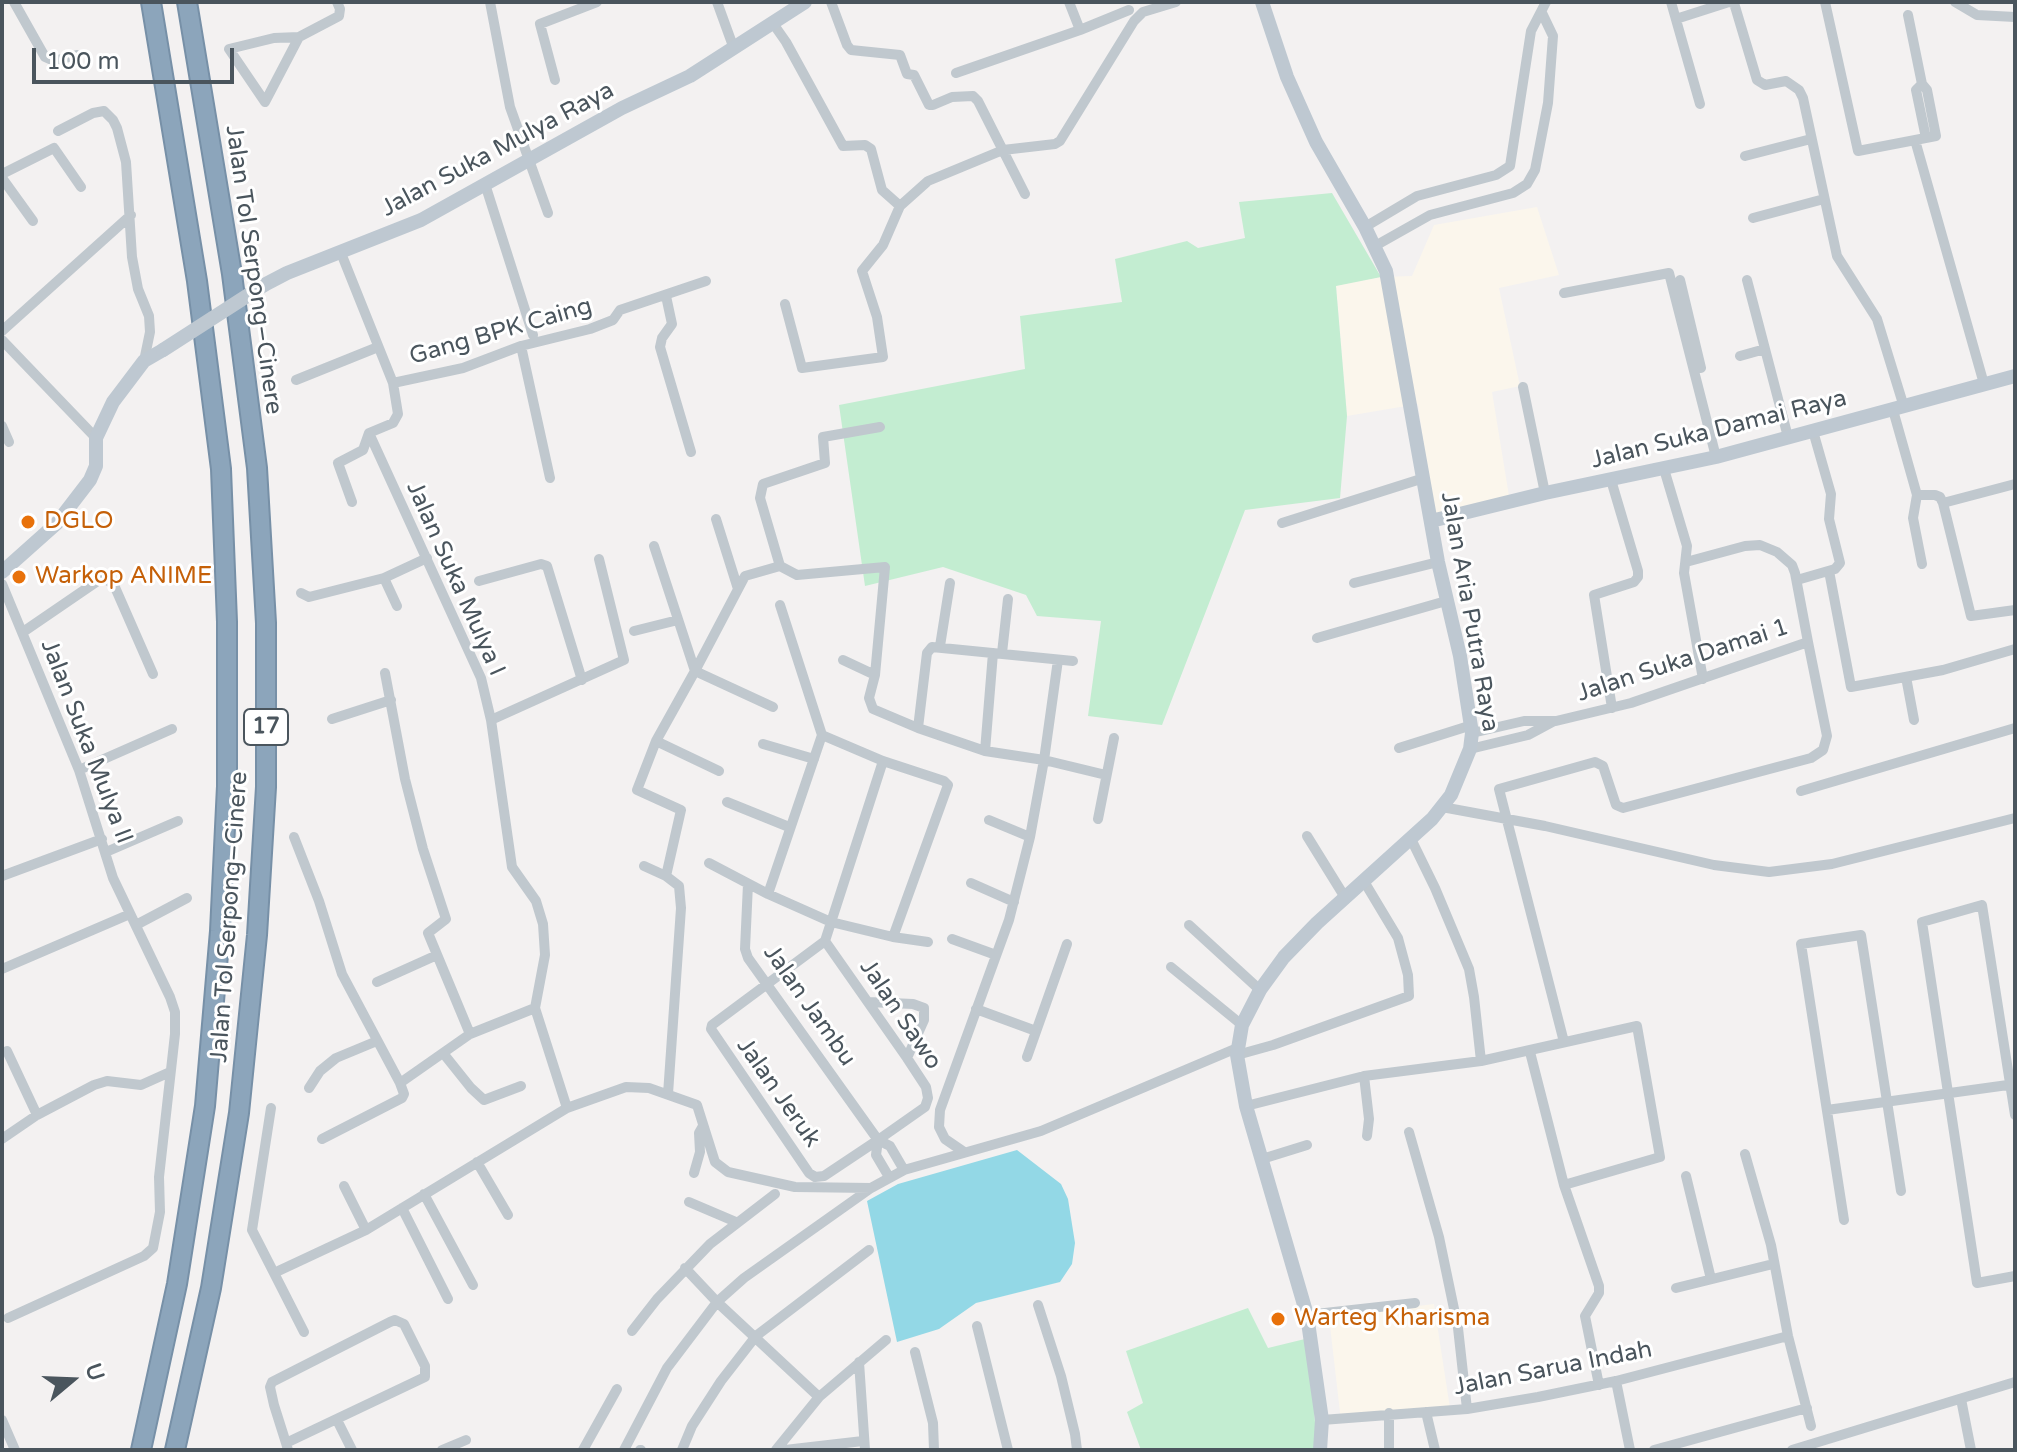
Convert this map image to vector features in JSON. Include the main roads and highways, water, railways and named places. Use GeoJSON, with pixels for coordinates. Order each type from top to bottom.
{"type":"FeatureCollection","features":[{"type":"Feature","properties":{"kind":"highway","name":"Jalan Tol Serpong–Cinere"},"geometry":{"type":"LineString","coordinates":[[141,1450],[177,1284],[205,1106],[220,931],[227,786],[227,622],[221,469],[197,281],[151,2]]}},
{"type":"Feature","properties":{"kind":"highway","name":"Jalan Tol Serpong–Cinere"},"geometry":{"type":"LineString","coordinates":[[175,1450],[211,1288],[239,1113],[257,935],[266,787],[266,623],[257,468],[232,274],[187,2]]}},
{"type":"Feature","properties":{"kind":"water"},"geometry":{"type":"Polygon","coordinates":[[[1017,1150],[1061,1184],[1068,1199],[1075,1243],[1072,1264],[1060,1282],[976,1303],[939,1329],[897,1342],[867,1201],[898,1184],[1017,1150]]]}},
{"type":"Feature","properties":{"kind":"place","name":"DGLO"},"geometry":{"type":"Point","coordinates":[28,522]}},
{"type":"Feature","properties":{"kind":"place","name":"Warkop ANIME"},"geometry":{"type":"Point","coordinates":[19,577]}},
{"type":"Feature","properties":{"kind":"place","name":"Warteg Kharisma"},"geometry":{"type":"Point","coordinates":[1278,1319]}}]}
